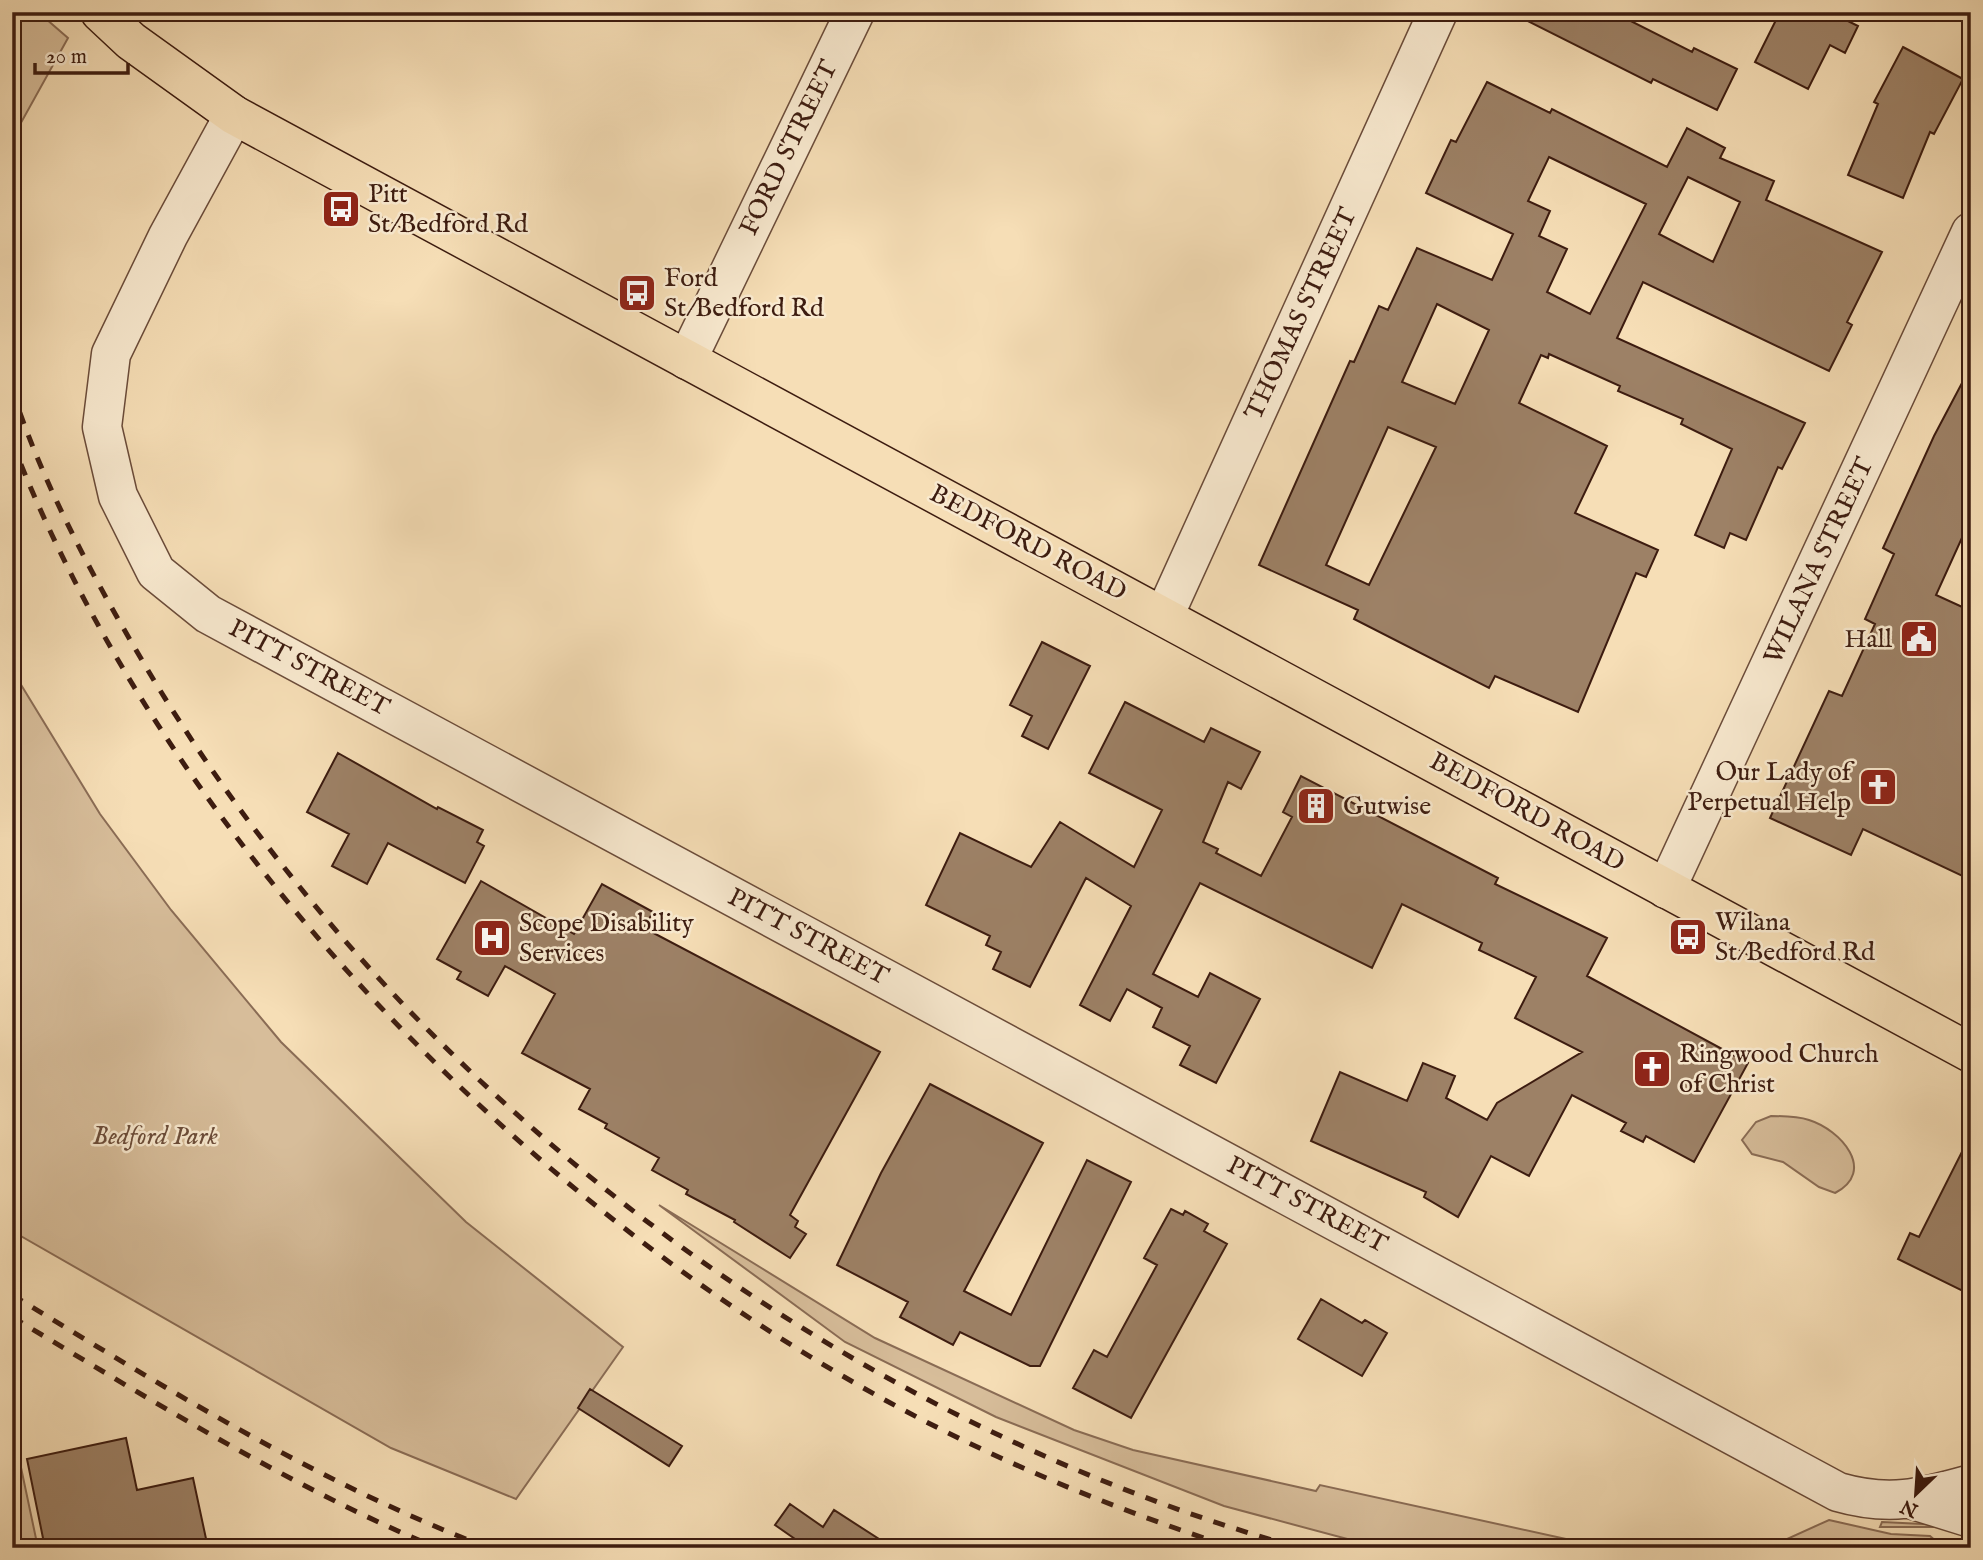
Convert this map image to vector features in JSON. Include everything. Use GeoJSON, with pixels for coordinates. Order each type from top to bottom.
{"type":"FeatureCollection","features":[{"type":"Feature","properties":{"kind":"main road","name":"BEDFORD ROAD"},"geometry":{"type":"LineString","coordinates":[[100,12],[131,41],[234,115],[1971,1053]]}},
{"type":"Feature","properties":{"kind":"street","name":"FORD STREET"},"geometry":{"type":"LineString","coordinates":[[687,360],[855,12]]}},
{"type":"Feature","properties":{"kind":"street","name":"THOMAS STREET"},"geometry":{"type":"LineString","coordinates":[[1164,616],[1438,12]]}},
{"type":"Feature","properties":{"kind":"street","name":"PITT STREET"},"geometry":{"type":"LineString","coordinates":[[234,115],[168,236],[111,354],[102,427],[118,496],[156,572],[208,614],[1838,1492],[1883,1501],[1913,1500],[1971,1484]]}},
{"type":"Feature","properties":{"kind":"street","name":"WILANA STREET"},"geometry":{"type":"LineString","coordinates":[[1666,889],[1971,232]]}},
{"type":"Feature","properties":{"kind":"street","name":"PITT STREET"},"geometry":{"type":"LineString","coordinates":[[1913,1500],[1971,1518]]}},
{"type":"Feature","properties":{"kind":"green space"},"geometry":{"type":"Polygon","coordinates":[[[12,12],[38,12],[68,38],[12,139],[12,12]]]}},
{"type":"Feature","properties":{"kind":"green space","name":"Bedford Park"},"geometry":{"type":"Polygon","coordinates":[[[12,670],[100,814],[171,910],[281,1042],[466,1222],[623,1347],[516,1499],[391,1448],[12,1231],[12,670]]]}},
{"type":"Feature","properties":{"kind":"green space"},"geometry":{"type":"Polygon","coordinates":[[[1771,1116],[1804,1119],[1821,1125],[1832,1133],[1850,1152],[1854,1163],[1853,1174],[1847,1184],[1835,1193],[1819,1187],[1783,1162],[1752,1154],[1742,1140],[1756,1122],[1771,1116]]]}},
{"type":"Feature","properties":{"kind":"green space"},"geometry":{"type":"Polygon","coordinates":[[[659,1205],[875,1338],[1074,1430],[1133,1450],[1316,1491],[1320,1485],[1607,1548],[1381,1548],[1224,1506],[996,1417],[845,1342],[659,1205]]]}},
{"type":"Feature","properties":{"kind":"green space"},"geometry":{"type":"Polygon","coordinates":[[[12,1425],[38,1548],[12,1548],[12,1425]]]}},
{"type":"Feature","properties":{"kind":"green space"},"geometry":{"type":"Polygon","coordinates":[[[1829,1520],[1891,1534],[1930,1536],[1944,1548],[1767,1548],[1829,1520]]]}},
{"type":"Feature","properties":{"kind":"green space"},"geometry":{"type":"Polygon","coordinates":[[[1882,1522],[1943,1525],[1945,1527],[1880,1527],[1882,1522]]]}},
{"type":"Feature","properties":{"kind":"building"},"geometry":{"type":"Polygon","coordinates":[[[1510,12],[1613,12],[1692,52],[1694,48],[1737,69],[1717,110],[1653,79],[1651,83],[1510,12]]]}},
{"type":"Feature","properties":{"kind":"building"},"geometry":{"type":"Polygon","coordinates":[[[1780,12],[1830,12],[1858,26],[1845,53],[1830,45],[1808,89],[1755,62],[1780,12]]]}},
{"type":"Feature","properties":{"kind":"building"},"geometry":{"type":"Polygon","coordinates":[[[1903,47],[1963,79],[1934,134],[1930,132],[1903,198],[1848,175],[1878,104],[1874,102],[1903,47]]]}},
{"type":"Feature","properties":{"kind":"building"},"geometry":{"type":"Polygon","coordinates":[[[1487,82],[1550,113],[1552,109],[1667,167],[1687,128],[1725,148],[1720,158],[1774,181],[1766,200],[1882,252],[1847,322],[1852,325],[1829,371],[1643,282],[1617,338],[1805,423],[1782,469],[1778,467],[1746,540],[1730,533],[1724,548],[1695,535],[1732,449],[1681,424],[1683,419],[1618,391],[1620,386],[1549,354],[1548,358],[1541,355],[1519,403],[1607,446],[1575,513],[1658,550],[1646,577],[1636,573],[1578,712],[1495,676],[1489,688],[1354,619],[1358,610],[1259,565],[1350,361],[1354,362],[1379,306],[1388,310],[1417,248],[1492,280],[1513,234],[1426,193],[1451,140],[1456,142],[1487,82]],[[1549,157],[1528,201],[1550,211],[1539,236],[1567,249],[1547,292],[1590,314],[1646,204],[1549,157]],[[1688,177],[1659,234],[1713,262],[1740,202],[1688,177]],[[1437,304],[1402,382],[1455,404],[1489,330],[1437,304]],[[1388,427],[1326,565],[1369,585],[1436,447],[1388,427]]]}},
{"type":"Feature","properties":{"kind":"building"},"geometry":{"type":"Polygon","coordinates":[[[1971,366],[1971,518],[1936,595],[1971,611],[1971,880],[1863,829],[1851,855],[1770,818],[1829,691],[1842,696],[1875,624],[1865,619],[1894,554],[1883,548],[1934,436],[1971,366]]]}},
{"type":"Feature","properties":{"kind":"building"},"geometry":{"type":"Polygon","coordinates":[[[1042,642],[1090,666],[1048,749],[1022,736],[1032,716],[1010,705],[1042,642]]]}},
{"type":"Feature","properties":{"kind":"building"},"geometry":{"type":"Polygon","coordinates":[[[1125,702],[1204,742],[1211,728],[1260,752],[1241,789],[1228,782],[1203,842],[1218,849],[1216,853],[1261,876],[1292,817],[1283,812],[1301,776],[1498,878],[1495,884],[1607,938],[1587,976],[1748,1063],[1694,1162],[1646,1136],[1643,1142],[1621,1131],[1626,1123],[1572,1095],[1529,1176],[1491,1156],[1458,1217],[1424,1197],[1426,1192],[1311,1141],[1340,1072],[1407,1101],[1423,1063],[1455,1076],[1446,1098],[1487,1120],[1497,1103],[1582,1052],[1515,1018],[1536,977],[1479,950],[1482,943],[1402,904],[1372,968],[1200,883],[1153,974],[1198,997],[1210,973],[1260,999],[1216,1083],[1180,1065],[1190,1046],[1153,1027],[1162,1008],[1127,989],[1110,1021],[1080,1005],[1131,906],[1086,878],[1030,987],[993,969],[1001,952],[986,945],[990,936],[926,905],[960,833],[1031,867],[1060,822],[1134,867],[1162,810],[1089,773],[1125,702]]]}},
{"type":"Feature","properties":{"kind":"building"},"geometry":{"type":"Polygon","coordinates":[[[338,753],[437,809],[438,807],[483,830],[477,842],[484,846],[465,883],[388,843],[367,884],[332,866],[349,834],[307,812],[338,753]]]}},
{"type":"Feature","properties":{"kind":"building"},"geometry":{"type":"Polygon","coordinates":[[[481,881],[574,934],[602,884],[653,912],[644,928],[880,1052],[790,1215],[798,1221],[795,1227],[806,1234],[790,1258],[734,1222],[735,1220],[686,1194],[688,1190],[652,1170],[659,1158],[605,1128],[607,1124],[579,1109],[590,1089],[522,1053],[555,994],[505,966],[488,996],[457,979],[461,972],[437,959],[481,881]]]}},
{"type":"Feature","properties":{"kind":"building"},"geometry":{"type":"Polygon","coordinates":[[[930,1084],[1043,1143],[964,1291],[1011,1315],[1087,1160],[1131,1182],[1040,1366],[1030,1366],[960,1332],[953,1345],[900,1317],[908,1302],[837,1265],[881,1173],[930,1084]]]}},
{"type":"Feature","properties":{"kind":"building"},"geometry":{"type":"Polygon","coordinates":[[[1971,1134],[1971,1295],[1898,1259],[1910,1233],[1919,1237],[1971,1134]]]}},
{"type":"Feature","properties":{"kind":"building"},"geometry":{"type":"Polygon","coordinates":[[[1171,1209],[1183,1215],[1185,1211],[1208,1224],[1204,1231],[1227,1244],[1131,1418],[1073,1388],[1094,1350],[1107,1357],[1157,1265],[1144,1258],[1171,1209]]]}},
{"type":"Feature","properties":{"kind":"building"},"geometry":{"type":"Polygon","coordinates":[[[1321,1299],[1362,1323],[1365,1320],[1387,1333],[1362,1376],[1298,1339],[1321,1299]]]}},
{"type":"Feature","properties":{"kind":"building"},"geometry":{"type":"Polygon","coordinates":[[[590,1389],[682,1446],[669,1466],[578,1408],[590,1389]]]}},
{"type":"Feature","properties":{"kind":"building"},"geometry":{"type":"Polygon","coordinates":[[[126,1438],[137,1490],[193,1478],[208,1548],[45,1548],[27,1459],[126,1438]]]}},
{"type":"Feature","properties":{"kind":"building"},"geometry":{"type":"Polygon","coordinates":[[[790,1504],[823,1527],[834,1510],[893,1548],[808,1548],[775,1525],[790,1504]]]}},
{"type":"Feature","properties":{"kind":"railway"},"geometry":{"type":"LineString","coordinates":[[12,390],[52,491],[101,588],[136,650],[238,807],[356,953],[488,1088],[632,1210],[788,1319],[952,1412],[1123,1489],[1300,1548]]}},
{"type":"Feature","properties":{"kind":"railway"},"geometry":{"type":"LineString","coordinates":[[12,442],[79,590],[163,733],[261,869],[372,998],[493,1117],[622,1226],[757,1323],[896,1406],[978,1447],[1062,1484],[1147,1518],[1234,1548]]}},
{"type":"Feature","properties":{"kind":"railway"},"geometry":{"type":"LineString","coordinates":[[12,1295],[186,1399],[305,1465],[426,1523],[489,1548]]}},
{"type":"Feature","properties":{"kind":"railway"},"geometry":{"type":"LineString","coordinates":[[12,1317],[273,1469],[437,1548]]}},
{"type":"Feature","properties":{"kind":"place","name":"Pitt St/Bedford Rd"},"geometry":{"type":"Point","coordinates":[341,209]}},
{"type":"Feature","properties":{"kind":"place","name":"Ford St/Bedford Rd"},"geometry":{"type":"Point","coordinates":[637,293]}},
{"type":"Feature","properties":{"kind":"place","name":"Hall"},"geometry":{"type":"Point","coordinates":[1919,639]}},
{"type":"Feature","properties":{"kind":"place","name":"Our Lady of Perpetual Help"},"geometry":{"type":"Point","coordinates":[1878,787]}},
{"type":"Feature","properties":{"kind":"place","name":"Gutwise"},"geometry":{"type":"Point","coordinates":[1316,806]}},
{"type":"Feature","properties":{"kind":"place","name":"Wilana St/Bedford Rd"},"geometry":{"type":"Point","coordinates":[1688,937]}},
{"type":"Feature","properties":{"kind":"place","name":"Scope Disability Services"},"geometry":{"type":"Point","coordinates":[492,938]}},
{"type":"Feature","properties":{"kind":"place","name":"Ringwood Church of Christ"},"geometry":{"type":"Point","coordinates":[1652,1069]}}]}
